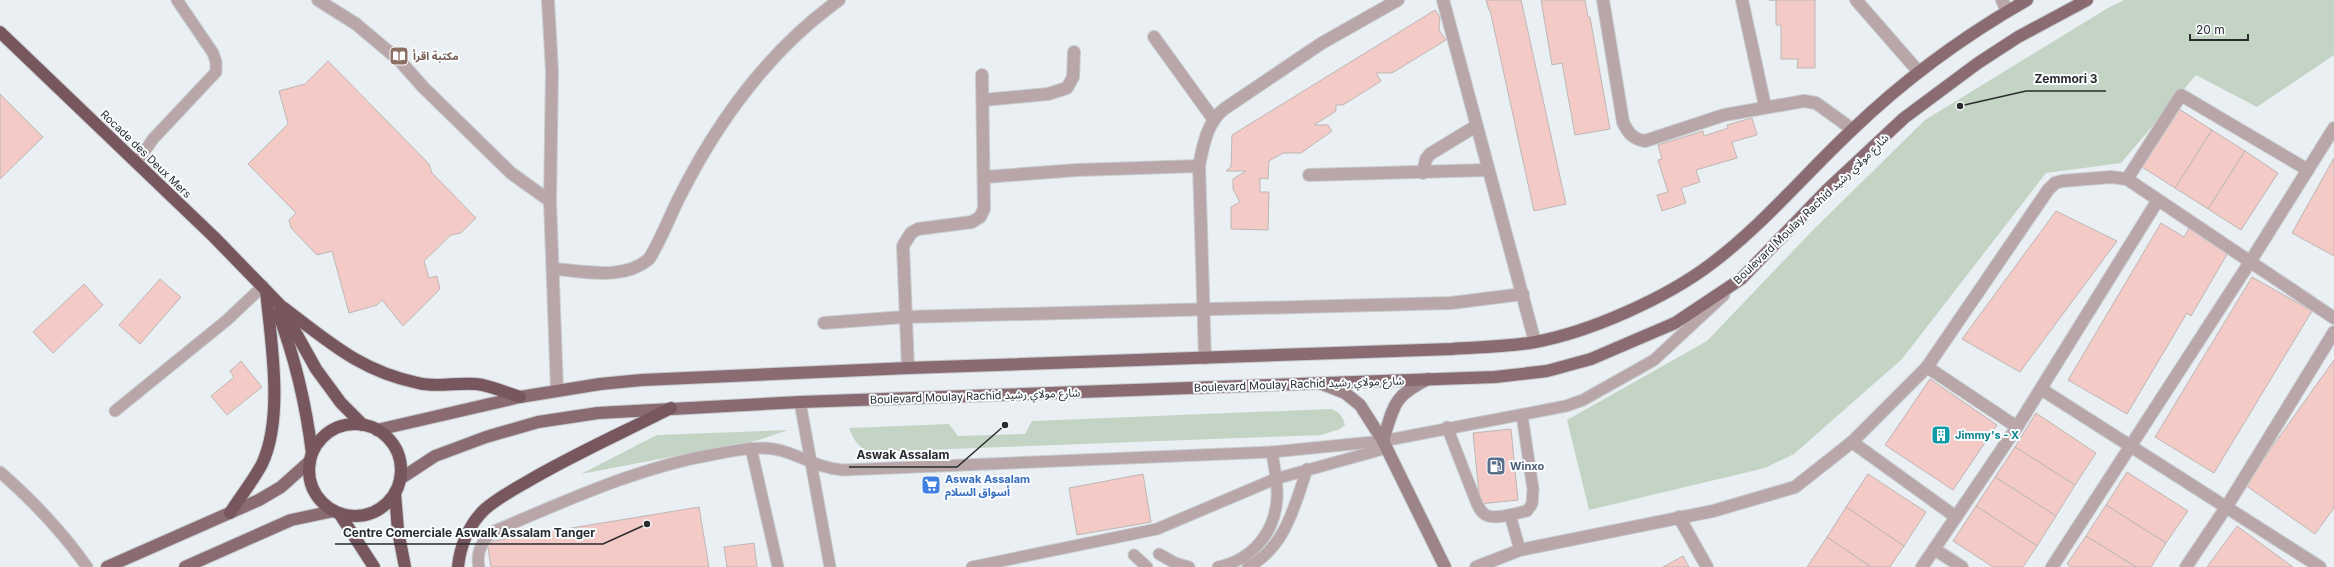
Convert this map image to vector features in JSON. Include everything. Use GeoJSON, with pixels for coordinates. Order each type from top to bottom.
{"type":"FeatureCollection","features":[{"type":"Feature","properties":{"kind":"highway","name":"Rocade des Deux Mers"},"geometry":{"type":"LineString","coordinates":[[0,32],[137,162],[281,306],[316,369],[342,403],[363,425]]}},
{"type":"Feature","properties":{"kind":"highway","name":"Rocade des Deux Mers"},"geometry":{"type":"LineString","coordinates":[[267,291],[288,340],[307,415],[311,457],[311,484],[318,498],[337,512],[374,567]]}},
{"type":"Feature","properties":{"kind":"highway"},"geometry":{"type":"LineString","coordinates":[[230,513],[262,464],[272,427],[274,393],[267,291]]}},
{"type":"Feature","properties":{"kind":"highway"},"geometry":{"type":"LineString","coordinates":[[281,306],[349,357],[379,372],[419,384],[446,386],[476,384],[520,397]]}},
{"type":"Feature","properties":{"kind":"highway"},"geometry":{"type":"LineString","coordinates":[[458,567],[462,549],[469,530],[484,510],[494,502],[543,472],[671,408]]}},
{"type":"Feature","properties":{"kind":"highway","name":"Rocade des Deux Mers"},"geometry":{"type":"LineString","coordinates":[[311,457],[320,440],[333,430],[348,425],[363,425],[377,430],[389,439],[397,451],[401,465],[400,479],[395,493],[386,504],[374,512],[360,516],[337,512]]}},
{"type":"Feature","properties":{"kind":"highway","name":"Rocade des Deux Mers"},"geometry":{"type":"LineString","coordinates":[[395,493],[398,531],[405,567]]}},
{"type":"Feature","properties":{"kind":"main road"},"geometry":{"type":"LineString","coordinates":[[377,430],[557,390],[642,380],[908,368],[1452,349],[1534,342],[1579,330],[1622,314],[1672,288],[1711,264],[1759,222],[1852,129],[1918,71],[2005,6],[2027,0]]}},
{"type":"Feature","properties":{"kind":"main road","name":"Boulevard Moulay Rachid شارع مولاي رشيد"},"geometry":{"type":"LineString","coordinates":[[400,479],[435,456],[486,437],[538,422],[598,413],[800,402],[1495,377],[1547,371],[1591,359],[1675,323],[1740,279],[1827,190],[1904,118],[1978,63],[2018,37],[2087,0]]}},
{"type":"Feature","properties":{"kind":"main road"},"geometry":{"type":"LineString","coordinates":[[108,567],[230,513],[281,487],[311,457]]}},
{"type":"Feature","properties":{"kind":"main road"},"geometry":{"type":"LineString","coordinates":[[184,567],[291,520],[337,512]]}},
{"type":"Feature","properties":{"kind":"street"},"geometry":{"type":"LineString","coordinates":[[318,0],[356,24],[400,61],[423,87],[511,173],[550,201]]}},
{"type":"Feature","properties":{"kind":"street"},"geometry":{"type":"LineString","coordinates":[[548,0],[552,71],[550,201],[554,269],[557,390]]}},
{"type":"Feature","properties":{"kind":"street"},"geometry":{"type":"LineString","coordinates":[[554,269],[610,273],[634,269],[649,259],[681,194],[706,149],[730,111],[754,80],[812,20],[839,0]]}},
{"type":"Feature","properties":{"kind":"street"},"geometry":{"type":"LineString","coordinates":[[1205,358],[1199,166],[1204,141],[1214,120],[1224,109],[1322,43],[1398,0]]}},
{"type":"Feature","properties":{"kind":"street"},"geometry":{"type":"LineString","coordinates":[[1443,0],[1476,126],[1523,294],[1534,342]]}},
{"type":"Feature","properties":{"kind":"street"},"geometry":{"type":"LineString","coordinates":[[1603,0],[1623,122],[1628,133],[1633,137],[1645,140],[1724,115],[1766,106],[1804,102],[1816,103],[1852,129]]}},
{"type":"Feature","properties":{"kind":"street"},"geometry":{"type":"LineString","coordinates":[[1742,0],[1766,106]]}},
{"type":"Feature","properties":{"kind":"street"},"geometry":{"type":"LineString","coordinates":[[1856,0],[1918,71]]}},
{"type":"Feature","properties":{"kind":"street"},"geometry":{"type":"LineString","coordinates":[[1154,37],[1214,120]]}},
{"type":"Feature","properties":{"kind":"street"},"geometry":{"type":"LineString","coordinates":[[983,100],[1048,94],[1067,88],[1072,76],[1074,52]]}},
{"type":"Feature","properties":{"kind":"street"},"geometry":{"type":"LineString","coordinates":[[908,368],[904,317],[902,254],[906,239],[918,229],[977,220],[984,209],[985,177],[982,75]]}},
{"type":"Feature","properties":{"kind":"street"},"geometry":{"type":"LineString","coordinates":[[2127,179],[2182,95],[2308,170]]}},
{"type":"Feature","properties":{"kind":"street"},"geometry":{"type":"LineString","coordinates":[[1423,173],[1426,160],[1430,154],[1476,126]]}},
{"type":"Feature","properties":{"kind":"street"},"geometry":{"type":"LineString","coordinates":[[2052,567],[2250,262],[2334,128]]}},
{"type":"Feature","properties":{"kind":"street"},"geometry":{"type":"LineString","coordinates":[[985,177],[1077,170],[1199,166]]}},
{"type":"Feature","properties":{"kind":"street"},"geometry":{"type":"LineString","coordinates":[[1309,175],[1488,170]]}},
{"type":"Feature","properties":{"kind":"street"},"geometry":{"type":"LineString","coordinates":[[1476,567],[1520,550],[1713,511],[1795,487],[1852,442],[1927,367],[2048,190],[2055,183],[2062,181],[2112,177],[2127,179],[2334,318]]}},
{"type":"Feature","properties":{"kind":"street"},"geometry":{"type":"LineString","coordinates":[[1922,567],[2017,427],[2158,200]]}},
{"type":"Feature","properties":{"kind":"street"},"geometry":{"type":"LineString","coordinates":[[824,323],[904,317],[1451,303],[1523,294]]}},
{"type":"Feature","properties":{"kind":"street"},"geometry":{"type":"LineString","coordinates":[[2186,567],[2227,506],[2334,332]]}},
{"type":"Feature","properties":{"kind":"street"},"geometry":{"type":"LineString","coordinates":[[1927,367],[2017,427]]}},
{"type":"Feature","properties":{"kind":"street"},"geometry":{"type":"LineString","coordinates":[[1385,444],[1394,405],[1408,389],[1429,379]]}},
{"type":"Feature","properties":{"kind":"street"},"geometry":{"type":"LineString","coordinates":[[1322,384],[1345,393],[1360,405],[1385,444],[1445,567]]}},
{"type":"Feature","properties":{"kind":"street"},"geometry":{"type":"LineString","coordinates":[[2041,389],[2227,506],[2320,567]]}},
{"type":"Feature","properties":{"kind":"street"},"geometry":{"type":"LineString","coordinates":[[1852,442],[1956,517]]}},
{"type":"Feature","properties":{"kind":"street"},"geometry":{"type":"LineString","coordinates":[[1679,517],[1707,567]]}},
{"type":"Feature","properties":{"kind":"street"},"geometry":{"type":"LineString","coordinates":[[1934,549],[1962,567]]}},
{"type":"Feature","properties":{"kind":"lane"},"geometry":{"type":"LineString","coordinates":[[137,162],[153,139],[216,72],[216,62],[213,53],[177,0]]}},
{"type":"Feature","properties":{"kind":"lane"},"geometry":{"type":"LineString","coordinates":[[972,567],[1157,528],[1275,478],[1385,444],[1447,427],[1522,415],[1583,400],[1654,360],[1740,279]]}},
{"type":"Feature","properties":{"kind":"lane"},"geometry":{"type":"LineString","coordinates":[[115,411],[227,320],[267,291]]}},
{"type":"Feature","properties":{"kind":"lane"},"geometry":{"type":"LineString","coordinates":[[800,402],[830,567]]}},
{"type":"Feature","properties":{"kind":"lane"},"geometry":{"type":"LineString","coordinates":[[1447,427],[1477,504],[1482,512],[1488,516],[1510,515],[1527,511],[1532,504],[1533,489],[1522,415]]}},
{"type":"Feature","properties":{"kind":"lane"},"geometry":{"type":"LineString","coordinates":[[479,567],[478,557],[480,548],[492,532],[626,477],[696,458],[751,448],[780,449],[797,455],[810,463],[832,469],[854,470],[1272,452],[1385,444]]}},
{"type":"Feature","properties":{"kind":"lane"},"geometry":{"type":"LineString","coordinates":[[751,448],[778,567]]}},
{"type":"Feature","properties":{"kind":"lane"},"geometry":{"type":"LineString","coordinates":[[1218,567],[1244,557],[1258,546],[1268,531],[1275,514],[1276,502],[1272,452]]}},
{"type":"Feature","properties":{"kind":"lane"},"geometry":{"type":"LineString","coordinates":[[1248,567],[1270,550],[1284,532],[1307,469]]}},
{"type":"Feature","properties":{"kind":"lane"},"geometry":{"type":"LineString","coordinates":[[0,472],[30,498],[59,529],[87,567]]}},
{"type":"Feature","properties":{"kind":"lane"},"geometry":{"type":"LineString","coordinates":[[1510,515],[1520,550]]}},
{"type":"Feature","properties":{"kind":"lane"},"geometry":{"type":"LineString","coordinates":[[1159,554],[1175,563],[1189,567]]}},
{"type":"Feature","properties":{"kind":"lane"},"geometry":{"type":"LineString","coordinates":[[1134,555],[1147,567]]}},
{"type":"Feature","properties":{"kind":"green space"},"geometry":{"type":"Polygon","coordinates":[[[2124,0],[2334,0],[2334,55],[2257,107],[2196,75],[2121,163],[2046,173],[1902,359],[1794,454],[1765,468],[1589,510],[1567,420],[1707,341],[1813,230],[1925,120],[2108,8],[2124,0]]]}},
{"type":"Feature","properties":{"kind":"green space"},"geometry":{"type":"Polygon","coordinates":[[[1331,409],[1340,415],[1345,425],[1340,429],[1321,435],[869,452],[856,442],[849,428],[949,424],[958,436],[1025,434],[1032,421],[1331,409]]]}},
{"type":"Feature","properties":{"kind":"green space"},"geometry":{"type":"Polygon","coordinates":[[[788,430],[759,440],[581,474],[657,435],[788,430]]]}},
{"type":"Feature","properties":{"kind":"building"},"geometry":{"type":"Polygon","coordinates":[[[1486,0],[1521,0],[1566,204],[1534,211],[1490,10],[1486,0]]]}},
{"type":"Feature","properties":{"kind":"building"},"geometry":{"type":"Polygon","coordinates":[[[1541,0],[1585,0],[1588,17],[1590,17],[1610,129],[1575,135],[1562,63],[1552,65],[1541,0]]]}},
{"type":"Feature","properties":{"kind":"building"},"geometry":{"type":"Polygon","coordinates":[[[1776,0],[1815,0],[1815,68],[1797,68],[1798,59],[1781,59],[1781,25],[1776,25],[1776,0]]]}},
{"type":"Feature","properties":{"kind":"building"},"geometry":{"type":"Polygon","coordinates":[[[1435,10],[1440,17],[1439,30],[1446,40],[1392,73],[1376,73],[1381,81],[1343,105],[1336,105],[1336,111],[1314,125],[1328,125],[1332,131],[1301,153],[1283,153],[1269,161],[1268,179],[1260,178],[1260,192],[1269,192],[1268,230],[1231,229],[1231,207],[1240,202],[1233,189],[1233,179],[1246,171],[1226,171],[1231,167],[1232,135],[1435,10]]]}},
{"type":"Feature","properties":{"kind":"building"},"geometry":{"type":"Polygon","coordinates":[[[328,61],[429,164],[432,173],[476,218],[461,233],[451,235],[424,261],[429,278],[437,276],[440,289],[403,326],[382,300],[377,305],[349,313],[332,251],[317,255],[291,228],[289,220],[296,213],[248,164],[288,124],[279,91],[305,84],[328,61]]]}},
{"type":"Feature","properties":{"kind":"building"},"geometry":{"type":"Polygon","coordinates":[[[0,94],[43,137],[0,179],[0,94]]]}},
{"type":"Feature","properties":{"kind":"building"},"geometry":{"type":"Polygon","coordinates":[[[2179,109],[2212,130],[2175,188],[2142,167],[2179,109]]]}},
{"type":"Feature","properties":{"kind":"building"},"geometry":{"type":"Polygon","coordinates":[[[1752,118],[1757,135],[1732,142],[1737,158],[1696,170],[1700,182],[1681,188],[1686,203],[1662,211],[1657,195],[1668,192],[1658,160],[1662,159],[1658,145],[1703,131],[1704,136],[1728,128],[1727,125],[1752,118]]]}},
{"type":"Feature","properties":{"kind":"building"},"geometry":{"type":"Polygon","coordinates":[[[2212,130],[2245,151],[2208,209],[2175,188],[2212,130]]]}},
{"type":"Feature","properties":{"kind":"building"},"geometry":{"type":"Polygon","coordinates":[[[2245,151],[2278,173],[2241,230],[2208,209],[2245,151]]]}},
{"type":"Feature","properties":{"kind":"building"},"geometry":{"type":"Polygon","coordinates":[[[2334,158],[2334,256],[2292,233],[2334,158]]]}},
{"type":"Feature","properties":{"kind":"building"},"geometry":{"type":"Polygon","coordinates":[[[2056,211],[2117,241],[2020,372],[1962,339],[2056,211]]]}},
{"type":"Feature","properties":{"kind":"building"},"geometry":{"type":"Polygon","coordinates":[[[2161,223],[2184,237],[2189,228],[2229,251],[2191,316],[2187,313],[2127,414],[2068,380],[2161,223]]]}},
{"type":"Feature","properties":{"kind":"building"},"geometry":{"type":"Polygon","coordinates":[[[2252,277],[2312,311],[2214,473],[2155,437],[2252,277]]]}},
{"type":"Feature","properties":{"kind":"building"},"geometry":{"type":"Polygon","coordinates":[[[160,279],[181,297],[140,344],[119,325],[160,279]]]}},
{"type":"Feature","properties":{"kind":"building"},"geometry":{"type":"Polygon","coordinates":[[[84,284],[103,305],[53,353],[33,332],[84,284]]]}},
{"type":"Feature","properties":{"kind":"building"},"geometry":{"type":"Polygon","coordinates":[[[2334,360],[2334,508],[2315,534],[2245,485],[2334,360]]]}},
{"type":"Feature","properties":{"kind":"building"},"geometry":{"type":"Polygon","coordinates":[[[241,361],[262,387],[227,415],[211,396],[234,377],[230,371],[241,361]]]}},
{"type":"Feature","properties":{"kind":"building","name":"Jimmy's - X"},"geometry":{"type":"Polygon","coordinates":[[[1930,379],[1997,425],[1953,490],[1885,445],[1930,379]]]}},
{"type":"Feature","properties":{"kind":"building"},"geometry":{"type":"Polygon","coordinates":[[[2036,413],[2096,453],[2075,485],[2015,447],[2036,413]]]}},
{"type":"Feature","properties":{"kind":"building","name":"Winxo"},"geometry":{"type":"Polygon","coordinates":[[[1511,429],[1518,500],[1480,504],[1473,433],[1511,429]]]}},
{"type":"Feature","properties":{"kind":"building"},"geometry":{"type":"Polygon","coordinates":[[[2015,447],[2075,485],[2056,516],[1995,477],[2015,447]]]}},
{"type":"Feature","properties":{"kind":"building"},"geometry":{"type":"Polygon","coordinates":[[[2127,472],[2188,511],[2166,543],[2106,505],[2127,472]]]}},
{"type":"Feature","properties":{"kind":"building"},"geometry":{"type":"Polygon","coordinates":[[[1143,474],[1151,522],[1077,535],[1069,488],[1143,474]]]}},
{"type":"Feature","properties":{"kind":"building"},"geometry":{"type":"Polygon","coordinates":[[[1868,474],[1926,512],[1904,546],[1846,507],[1868,474]]]}},
{"type":"Feature","properties":{"kind":"building"},"geometry":{"type":"Polygon","coordinates":[[[1995,477],[2056,516],[2037,546],[1976,506],[1995,477]]]}},
{"type":"Feature","properties":{"kind":"building"},"geometry":{"type":"Polygon","coordinates":[[[2106,505],[2166,543],[2151,567],[2136,567],[2086,536],[2106,505]]]}},
{"type":"Feature","properties":{"kind":"building"},"geometry":{"type":"Polygon","coordinates":[[[1976,506],[2037,546],[2023,567],[1993,567],[1953,541],[1976,506]]]}},
{"type":"Feature","properties":{"kind":"building"},"geometry":{"type":"Polygon","coordinates":[[[699,507],[709,567],[491,567],[487,542],[699,507]]]}},
{"type":"Feature","properties":{"kind":"building"},"geometry":{"type":"Polygon","coordinates":[[[1846,507],[1904,546],[1890,567],[1871,567],[1827,537],[1846,507]]]}},
{"type":"Feature","properties":{"kind":"building"},"geometry":{"type":"Polygon","coordinates":[[[2237,526],[2293,567],[2207,567],[2237,526]]]}},
{"type":"Feature","properties":{"kind":"building"},"geometry":{"type":"Polygon","coordinates":[[[2086,536],[2136,567],[2071,567],[2067,564],[2086,536]]]}},
{"type":"Feature","properties":{"kind":"building"},"geometry":{"type":"Polygon","coordinates":[[[1827,537],[1871,567],[1807,567],[1827,537]]]}},
{"type":"Feature","properties":{"kind":"building"},"geometry":{"type":"Polygon","coordinates":[[[754,543],[757,567],[727,567],[724,547],[754,543]]]}},
{"type":"Feature","properties":{"kind":"building"},"geometry":{"type":"Polygon","coordinates":[[[1683,556],[1689,567],[1663,567],[1683,556]]]}},
{"type":"Feature","properties":{"kind":"place","name":"مكتبة اقرأ"},"geometry":{"type":"Point","coordinates":[399,56]}},
{"type":"Feature","properties":{"kind":"place","name":"Zemmori 3"},"geometry":{"type":"Point","coordinates":[1960,106]}},
{"type":"Feature","properties":{"kind":"place","name":"Aswak Assalam"},"geometry":{"type":"Point","coordinates":[1005,425]}},
{"type":"Feature","properties":{"kind":"place","name":"Jimmy's - X"},"geometry":{"type":"Point","coordinates":[1941,435]}},
{"type":"Feature","properties":{"kind":"place","name":"Winxo"},"geometry":{"type":"Point","coordinates":[1496,466]}},
{"type":"Feature","properties":{"kind":"place","name":"Aswak Assalam أسواق السلام"},"geometry":{"type":"Point","coordinates":[931,485]}},
{"type":"Feature","properties":{"kind":"place","name":"Centre Comerciale Aswalk Assalam Tanger"},"geometry":{"type":"Point","coordinates":[647,524]}}]}
